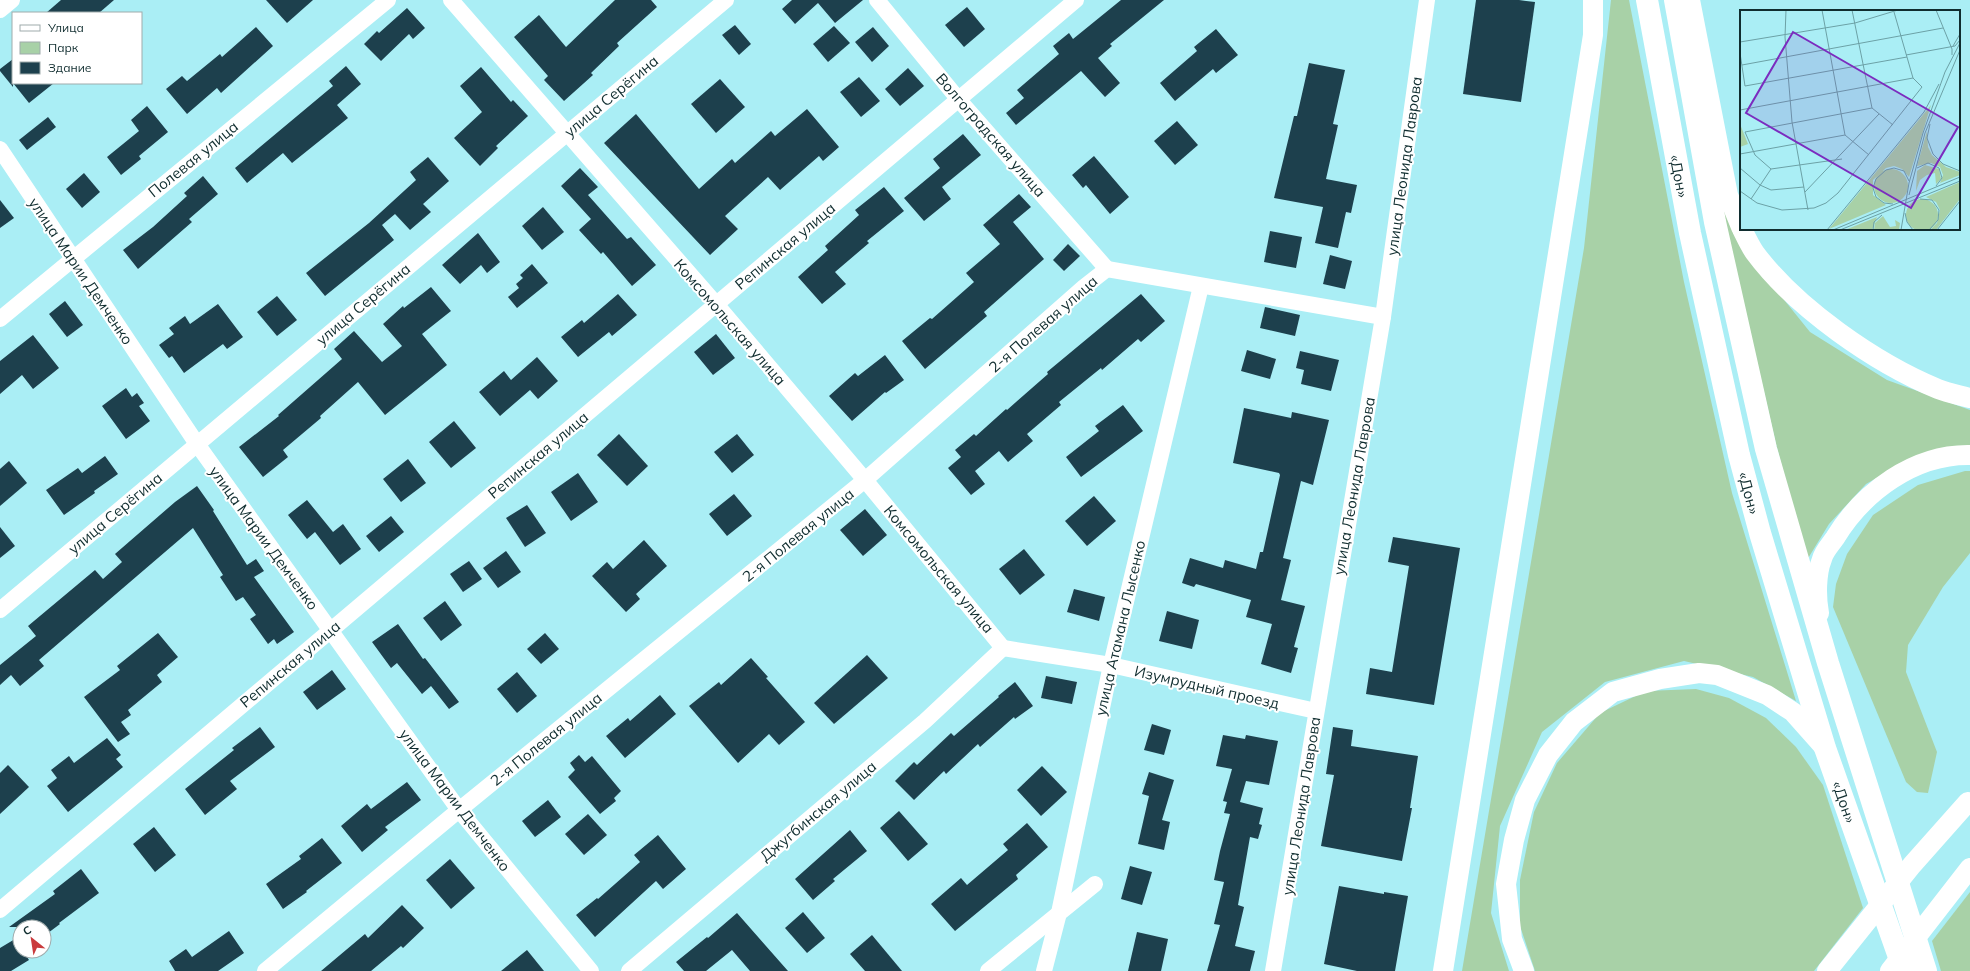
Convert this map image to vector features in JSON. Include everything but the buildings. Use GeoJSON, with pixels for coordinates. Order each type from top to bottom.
{"type":"FeatureCollection","features":[{"type":"Feature","properties":{"kind":"highway","name":"«Дон»"},"geometry":{"type":"LineString","coordinates":[[1647,0],[1690,233],[1739,455],[1760,533],[1825,748],[1904,971]]}},
{"type":"Feature","properties":{"kind":"highway","name":"«Дон»"},"geometry":{"type":"LineString","coordinates":[[1675,0],[1715,222],[1766,449],[1828,662],[1926,971]]}},
{"type":"Feature","properties":{"kind":"main road"},"geometry":{"type":"LineString","coordinates":[[1443,971],[1591,42],[1594,0]]}},
{"type":"Feature","properties":{"kind":"main road"},"geometry":{"type":"LineString","coordinates":[[1690,0],[1728,195],[1740,223]]}},
{"type":"Feature","properties":{"kind":"main road"},"geometry":{"type":"LineString","coordinates":[[1743,230],[1755,253],[1790,292],[1822,318],[1892,366],[1938,389],[1970,398]]}},
{"type":"Feature","properties":{"kind":"main road"},"geometry":{"type":"LineString","coordinates":[[1828,662],[1816,596],[1822,558],[1842,526],[1864,500],[1891,479],[1927,463],[1951,455],[1970,455]]}},
{"type":"Feature","properties":{"kind":"main road"},"geometry":{"type":"LineString","coordinates":[[1524,971],[1512,940],[1506,884],[1514,840],[1525,800],[1548,755],[1574,722],[1613,692],[1660,679],[1699,673],[1717,675],[1744,684],[1774,699],[1793,712],[1825,748]]}},
{"type":"Feature","properties":{"kind":"main road"},"geometry":{"type":"LineString","coordinates":[[1838,971],[1969,800]]}},
{"type":"Feature","properties":{"kind":"main road"},"geometry":{"type":"LineString","coordinates":[[1827,971],[1912,865],[1969,800]]}},
{"type":"Feature","properties":{"kind":"main road"},"geometry":{"type":"LineString","coordinates":[[1890,971],[1970,868]]}},
{"type":"Feature","properties":{"kind":"main road"},"geometry":{"type":"LineString","coordinates":[[1900,971],[1970,882]]}},
{"type":"Feature","properties":{"kind":"street"},"geometry":{"type":"LineString","coordinates":[[0,10],[12,0]]}},
{"type":"Feature","properties":{"kind":"street","name":"Полевая улица"},"geometry":{"type":"LineString","coordinates":[[0,319],[388,0]]}},
{"type":"Feature","properties":{"kind":"street","name":"Комсомольская улица"},"geometry":{"type":"LineString","coordinates":[[451,0],[716,304],[865,480],[1003,648]]}},
{"type":"Feature","properties":{"kind":"street","name":"улица Серёгина"},"geometry":{"type":"LineString","coordinates":[[0,610],[726,0]]}},
{"type":"Feature","properties":{"kind":"street","name":"Волгоградская улица"},"geometry":{"type":"LineString","coordinates":[[877,0],[959,100],[1107,269]]}},
{"type":"Feature","properties":{"kind":"street","name":"Репинская улица"},"geometry":{"type":"LineString","coordinates":[[0,910],[1076,0]]}},
{"type":"Feature","properties":{"kind":"street","name":"улица Леонида Лаврова"},"geometry":{"type":"LineString","coordinates":[[1273,971],[1383,317],[1427,0]]}},
{"type":"Feature","properties":{"kind":"street","name":"улица Марии Демченко"},"geometry":{"type":"LineString","coordinates":[[0,149],[197,444],[330,630],[460,810],[591,971]]}},
{"type":"Feature","properties":{"kind":"street","name":"2-я Полевая улица"},"geometry":{"type":"LineString","coordinates":[[265,971],[865,480],[1084,287],[1107,269],[1383,317]]}},
{"type":"Feature","properties":{"kind":"street","name":"улица Атамана Лысенко"},"geometry":{"type":"LineString","coordinates":[[1044,971],[1059,913],[1111,665],[1201,286]]}},
{"type":"Feature","properties":{"kind":"street","name":"Изумрудный проезд"},"geometry":{"type":"LineString","coordinates":[[1003,648],[1111,665],[1316,711]]}},
{"type":"Feature","properties":{"kind":"street","name":"Джугбинская улица"},"geometry":{"type":"LineString","coordinates":[[629,971],[925,720],[1003,648]]}},
{"type":"Feature","properties":{"kind":"street"},"geometry":{"type":"LineString","coordinates":[[988,971],[1095,884]]}},
{"type":"Feature","properties":{"kind":"green space"},"geometry":{"type":"Polygon","coordinates":[[[1611,0],[1629,0],[1684,282],[1732,493],[1796,701],[1753,677],[1684,661],[1605,682],[1542,732],[1500,826],[1491,913],[1509,971],[1462,971],[1584,248],[1611,0]]]}},
{"type":"Feature","properties":{"kind":"green space"},"geometry":{"type":"Polygon","coordinates":[[[1718,193],[1748,255],[1810,332],[1887,380],[1970,410],[1970,447],[1915,456],[1866,484],[1829,524],[1807,560],[1776,444],[1718,193]]]}},
{"type":"Feature","properties":{"kind":"green space"},"geometry":{"type":"Polygon","coordinates":[[[1965,471],[1970,471],[1970,553],[1943,587],[1908,645],[1906,672],[1937,752],[1928,793],[1917,792],[1906,782],[1833,607],[1836,584],[1847,554],[1873,515],[1918,485],[1965,471]]]}},
{"type":"Feature","properties":{"kind":"green space"},"geometry":{"type":"Polygon","coordinates":[[[1696,689],[1729,698],[1766,718],[1796,747],[1823,785],[1863,908],[1814,971],[1535,971],[1520,926],[1520,880],[1534,812],[1557,763],[1600,713],[1646,691],[1696,689]]]}},
{"type":"Feature","properties":{"kind":"green space"},"geometry":{"type":"Polygon","coordinates":[[[1970,892],[1970,971],[1941,971],[1932,941],[1970,892]]]}}]}
